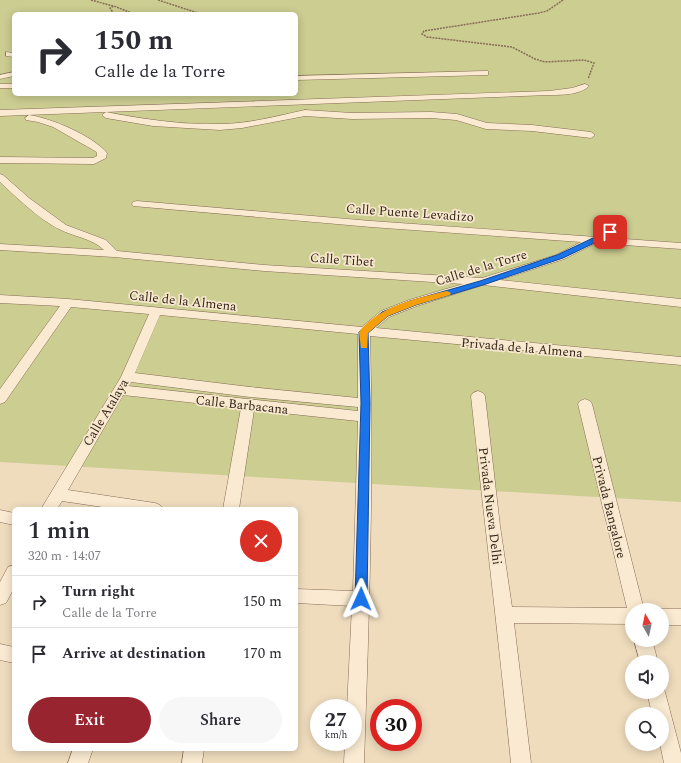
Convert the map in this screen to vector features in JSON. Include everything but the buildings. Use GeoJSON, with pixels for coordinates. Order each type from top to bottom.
{"type":"FeatureCollection","features":[{"type":"Feature","properties":{"kind":"street"},"geometry":{"type":"LineString","coordinates":[[298,78],[485,73]]}},
{"type":"Feature","properties":{"kind":"street"},"geometry":{"type":"LineString","coordinates":[[0,77],[12,74]]}},
{"type":"Feature","properties":{"kind":"street"},"geometry":{"type":"LineString","coordinates":[[0,86],[12,86]]}},
{"type":"Feature","properties":{"kind":"street"},"geometry":{"type":"LineString","coordinates":[[0,113],[568,92],[585,86]]}},
{"type":"Feature","properties":{"kind":"street"},"geometry":{"type":"LineString","coordinates":[[298,95],[326,102]]}},
{"type":"Feature","properties":{"kind":"street"},"geometry":{"type":"LineString","coordinates":[[77,111],[152,123],[220,127],[305,113],[352,116],[431,115],[457,117],[486,126],[499,128],[537,129],[591,135]]}},
{"type":"Feature","properties":{"kind":"street"},"geometry":{"type":"LineString","coordinates":[[0,120],[25,118],[44,119],[54,123],[98,149],[102,156],[99,160],[94,161],[0,160]]}},
{"type":"Feature","properties":{"kind":"street"},"geometry":{"type":"LineString","coordinates":[[0,177],[25,200],[62,227],[102,242],[114,254]]}},
{"type":"Feature","properties":{"kind":"street","name":"Calle Puente Levadizo"},"geometry":{"type":"LineString","coordinates":[[137,204],[379,224],[681,246]]}},
{"type":"Feature","properties":{"kind":"street","name":"Calle de la Torre"},"geometry":{"type":"LineString","coordinates":[[364,332],[385,314],[413,303],[560,257],[610,232]]}},
{"type":"Feature","properties":{"kind":"street","name":"Calle Tibet"},"geometry":{"type":"LineString","coordinates":[[0,247],[114,254],[264,268],[483,282],[681,303]]}},
{"type":"Feature","properties":{"kind":"street","name":"Calle de la Almena"},"geometry":{"type":"LineString","coordinates":[[0,299],[364,332]]}},
{"type":"Feature","properties":{"kind":"street"},"geometry":{"type":"LineString","coordinates":[[0,399],[68,304]]}},
{"type":"Feature","properties":{"kind":"street","name":"Calle Atalaya"},"geometry":{"type":"LineString","coordinates":[[49,507],[127,377],[156,312]]}},
{"type":"Feature","properties":{"kind":"street"},"geometry":{"type":"LineString","coordinates":[[354,763],[361,599],[365,410],[364,332]]}},
{"type":"Feature","properties":{"kind":"street","name":"Privada de la Almena"},"geometry":{"type":"LineString","coordinates":[[364,332],[681,361]]}},
{"type":"Feature","properties":{"kind":"street","name":"Calle Barbacana"},"geometry":{"type":"LineString","coordinates":[[127,377],[250,392],[365,410]]}},
{"type":"Feature","properties":{"kind":"street","name":"Calle Barbacana"},"geometry":{"type":"LineString","coordinates":[[118,390],[248,405],[365,410]]}},
{"type":"Feature","properties":{"kind":"street","name":"Privada Nueva Delhi"},"geometry":{"type":"LineString","coordinates":[[478,396],[492,526],[506,614],[521,763]]}},
{"type":"Feature","properties":{"kind":"street","name":"Privada Bangalore"},"geometry":{"type":"LineString","coordinates":[[585,404],[634,603]]}},
{"type":"Feature","properties":{"kind":"street"},"geometry":{"type":"LineString","coordinates":[[231,507],[248,405]]}},
{"type":"Feature","properties":{"kind":"street"},"geometry":{"type":"LineString","coordinates":[[57,494],[142,507]]}},
{"type":"Feature","properties":{"kind":"street"},"geometry":{"type":"LineString","coordinates":[[0,516],[12,519]]}},
{"type":"Feature","properties":{"kind":"street"},"geometry":{"type":"LineString","coordinates":[[0,598],[12,576]]}},
{"type":"Feature","properties":{"kind":"street"},"geometry":{"type":"LineString","coordinates":[[298,596],[361,599]]}},
{"type":"Feature","properties":{"kind":"street"},"geometry":{"type":"LineString","coordinates":[[506,614],[625,616]]}},
{"type":"Feature","properties":{"kind":"street"},"geometry":{"type":"LineString","coordinates":[[669,617],[681,617]]}},
{"type":"Feature","properties":{"kind":"street"},"geometry":{"type":"LineString","coordinates":[[0,652],[12,655]]}},
{"type":"Feature","properties":{"kind":"street"},"geometry":{"type":"LineString","coordinates":[[658,699],[674,763]]}},
{"type":"Feature","properties":{"kind":"street"},"geometry":{"type":"LineString","coordinates":[[78,763],[82,751]]}},
{"type":"Feature","properties":{"kind":"street"},"geometry":{"type":"LineString","coordinates":[[192,763],[194,751]]}},
{"type":"Feature","properties":{"kind":"path"},"geometry":{"type":"LineString","coordinates":[[91,0],[114,6],[129,12]]}},
{"type":"Feature","properties":{"kind":"path"},"geometry":{"type":"LineString","coordinates":[[158,0],[195,12]]}},
{"type":"Feature","properties":{"kind":"path"},"geometry":{"type":"LineString","coordinates":[[563,0],[547,11],[539,13],[446,27],[424,31],[422,34],[427,37],[512,47],[535,59],[545,62],[590,61],[594,63],[585,86]]}},
{"type":"Feature","properties":{"kind":"path"},"geometry":{"type":"LineString","coordinates":[[113,12],[110,8],[114,6]]}},
{"type":"Feature","properties":{"kind":"green space"},"geometry":{"type":"Polygon","coordinates":[[[0,0],[681,0],[681,502],[0,462],[0,0]]]}},
{"type":"Feature","properties":{"kind":"slow traffic"},"geometry":{"type":"LineString","coordinates":[[364,346],[364,332],[385,314],[413,303],[447,293]]}},
{"type":"Feature","properties":{"kind":"route"},"geometry":{"type":"LineString","coordinates":[[361,599],[366,403],[364,332],[385,314],[413,303],[529,268],[560,257],[610,232]]}}]}
